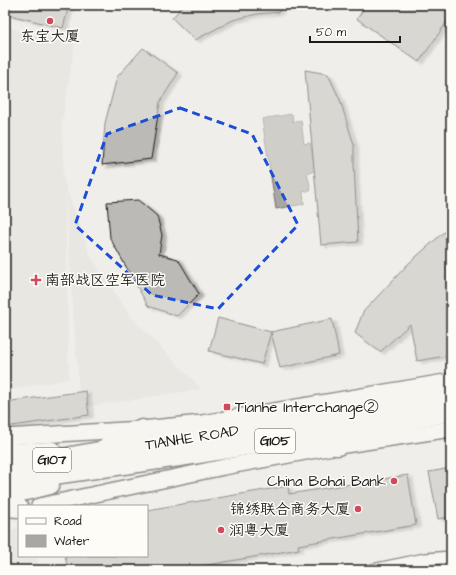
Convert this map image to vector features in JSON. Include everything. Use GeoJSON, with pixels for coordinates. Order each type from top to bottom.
{"type":"FeatureCollection","features":[{"type":"Feature","properties":{"kind":"highway","name":"TIANHE ROAD"},"geometry":{"type":"LineString","coordinates":[[5,482],[177,441],[451,397]]}},
{"type":"Feature","properties":{"kind":"highway","name":"TIANHE ROAD"},"geometry":{"type":"LineString","coordinates":[[5,468],[98,460],[290,438],[451,412]]}},
{"type":"Feature","properties":{"kind":"highway"},"geometry":{"type":"LineString","coordinates":[[98,460],[142,429]]}},
{"type":"Feature","properties":{"kind":"highway"},"geometry":{"type":"LineString","coordinates":[[290,438],[338,446]]}},
{"type":"Feature","properties":{"kind":"highway","name":"G105"},"geometry":{"type":"LineString","coordinates":[[5,454],[50,451],[98,460]]}},
{"type":"Feature","properties":{"kind":"highway","name":"G105"},"geometry":{"type":"LineString","coordinates":[[5,496],[27,492],[98,460]]}},
{"type":"Feature","properties":{"kind":"highway"},"geometry":{"type":"LineString","coordinates":[[5,507],[18,509]]}},
{"type":"Feature","properties":{"kind":"main road"},"geometry":{"type":"LineString","coordinates":[[5,437],[142,429],[202,423],[451,381]]}},
{"type":"Feature","properties":{"kind":"main road"},"geometry":{"type":"LineString","coordinates":[[44,505],[169,478],[338,446],[451,428]]}},
{"type":"Feature","properties":{"kind":"main road"},"geometry":{"type":"LineString","coordinates":[[5,513],[18,509]]}},
{"type":"Feature","properties":{"kind":"street"},"geometry":{"type":"LineString","coordinates":[[372,570],[425,559],[451,557]]}},
{"type":"Feature","properties":{"kind":"highlighted area"},"geometry":{"type":"Polygon","coordinates":[[[180,108],[252,134],[298,225],[218,309],[152,295],[75,225],[107,134],[180,108]]]}},
{"type":"Feature","properties":{"kind":"shaded area","name":"南部战区空军医院"},"geometry":{"type":"Polygon","coordinates":[[[5,27],[75,44],[62,123],[64,181],[90,255],[132,318],[202,389],[80,408],[65,194],[69,379],[5,391],[5,27]]]}},
{"type":"Feature","properties":{"kind":"shaded area"},"geometry":{"type":"Polygon","coordinates":[[[18,528],[18,557],[37,557],[39,570],[5,570],[5,531],[18,528]]]}},
{"type":"Feature","properties":{"kind":"water"},"geometry":{"type":"Polygon","coordinates":[[[292,114],[293,122],[301,120],[304,144],[310,143],[316,171],[307,173],[311,190],[303,192],[304,204],[276,209],[262,119],[292,114]]]}},
{"type":"Feature","properties":{"kind":"building","name":"东宝大厦"},"geometry":{"type":"Polygon","coordinates":[[[5,5],[69,5],[63,28],[5,14],[5,5]]]}},
{"type":"Feature","properties":{"kind":"building"},"geometry":{"type":"Polygon","coordinates":[[[184,5],[279,5],[279,12],[257,14],[233,20],[195,40],[172,18],[184,5]]]}},
{"type":"Feature","properties":{"kind":"building"},"geometry":{"type":"Polygon","coordinates":[[[366,5],[451,5],[451,16],[419,62],[357,19],[366,5]]]}},
{"type":"Feature","properties":{"kind":"building"},"geometry":{"type":"Polygon","coordinates":[[[143,48],[178,73],[160,102],[151,159],[102,165],[105,123],[117,77],[143,48]]]}},
{"type":"Feature","properties":{"kind":"building"},"geometry":{"type":"Polygon","coordinates":[[[305,70],[328,74],[340,100],[354,145],[358,242],[321,245],[305,70]]]}},
{"type":"Feature","properties":{"kind":"building"},"geometry":{"type":"Polygon","coordinates":[[[138,200],[157,216],[162,235],[159,254],[178,259],[199,294],[177,316],[148,306],[110,238],[107,202],[138,200]]]}},
{"type":"Feature","properties":{"kind":"building"},"geometry":{"type":"Polygon","coordinates":[[[444,232],[451,238],[451,355],[417,361],[410,324],[380,352],[355,333],[363,312],[408,264],[444,232]]]}},
{"type":"Feature","properties":{"kind":"building"},"geometry":{"type":"Polygon","coordinates":[[[218,318],[271,332],[262,364],[209,351],[218,318]]]}},
{"type":"Feature","properties":{"kind":"building"},"geometry":{"type":"Polygon","coordinates":[[[332,319],[339,355],[280,368],[271,332],[332,319]]]}},
{"type":"Feature","properties":{"kind":"building"},"geometry":{"type":"Polygon","coordinates":[[[86,391],[89,415],[5,427],[5,402],[86,391]]]}},
{"type":"Feature","properties":{"kind":"building"},"geometry":{"type":"Polygon","coordinates":[[[451,468],[451,517],[438,519],[429,472],[451,468]]]}},
{"type":"Feature","properties":{"kind":"building","name":"润粤大厦"},"geometry":{"type":"Polygon","coordinates":[[[408,475],[416,525],[298,545],[299,549],[179,570],[68,570],[65,557],[148,557],[148,510],[288,486],[289,494],[408,475]]]}},
{"type":"Feature","properties":{"kind":"place","name":"东宝大厦"},"geometry":{"type":"Point","coordinates":[50,21]}},
{"type":"Feature","properties":{"kind":"place","name":"南部战区空军医院"},"geometry":{"type":"Point","coordinates":[36,280]}},
{"type":"Feature","properties":{"kind":"place","name":"Tianhe Interchange②"},"geometry":{"type":"Point","coordinates":[227,407]}},
{"type":"Feature","properties":{"kind":"place","name":"China Bohai Bank"},"geometry":{"type":"Point","coordinates":[394,481]}},
{"type":"Feature","properties":{"kind":"place","name":"锦绣联合商务大厦"},"geometry":{"type":"Point","coordinates":[358,509]}},
{"type":"Feature","properties":{"kind":"place","name":"润粤大厦"},"geometry":{"type":"Point","coordinates":[221,530]}}]}
